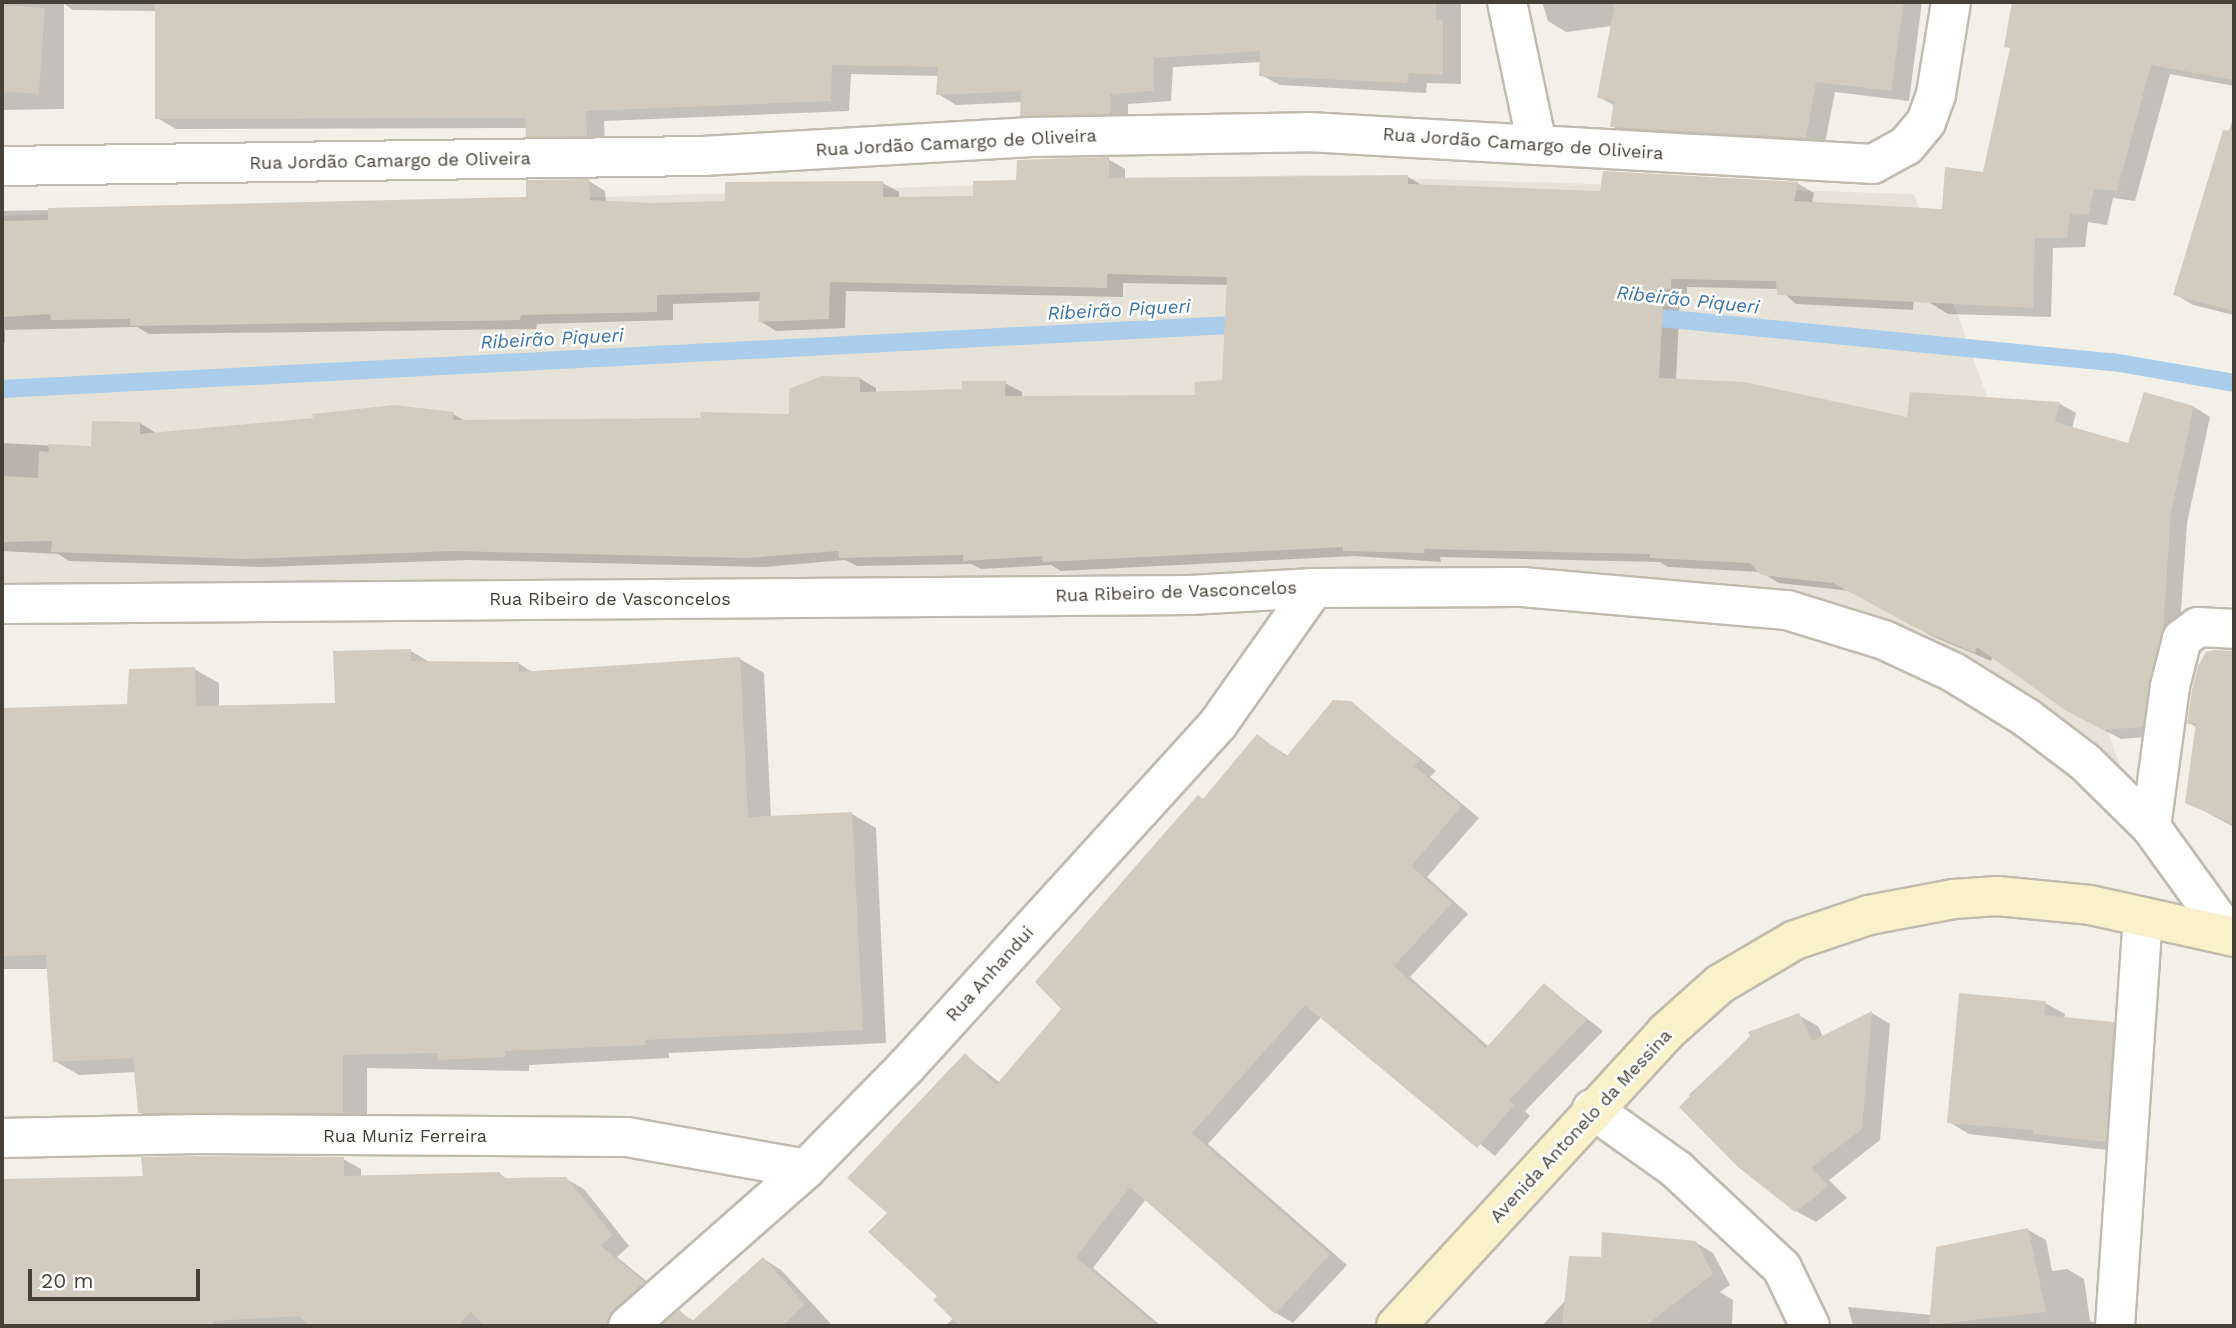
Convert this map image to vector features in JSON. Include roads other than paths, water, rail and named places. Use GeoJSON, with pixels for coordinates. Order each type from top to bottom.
{"type":"FeatureCollection","features":[{"type":"Feature","properties":{"kind":"street"},"geometry":{"type":"LineString","coordinates":[[1507,2],[1537,144]]}},
{"type":"Feature","properties":{"kind":"street","name":"Rua Jordão Camargo de Oliveira"},"geometry":{"type":"LineString","coordinates":[[2,166],[702,156],[1031,137],[1308,132],[1872,164],[1906,146],[1926,122],[1936,94],[1951,2]]}},
{"type":"Feature","properties":{"kind":"street","name":"Rua Ribeiro de Vasconcelos"},"geometry":{"type":"LineString","coordinates":[[2,604],[1190,595],[1314,588],[1522,587],[1726,601],[1837,623],[1953,672],[2026,718],[2085,762],[2151,827],[2231,936]]}},
{"type":"Feature","properties":{"kind":"street","name":"Rua Anhandui"},"geometry":{"type":"LineString","coordinates":[[628,1326],[806,1168],[906,1067],[1218,724],[1314,588]]}},
{"type":"Feature","properties":{"kind":"street"},"geometry":{"type":"LineString","coordinates":[[2151,827],[2171,686],[2182,639],[2198,627],[2234,629]]}},
{"type":"Feature","properties":{"kind":"street","name":"Avenida Antonelo da Messina"},"geometry":{"type":"LineString","coordinates":[[1396,1326],[1592,1109],[1720,984],[1795,940],[1869,915],[1964,898],[1997,896],[2090,905],[2231,936]]}},
{"type":"Feature","properties":{"kind":"street"},"geometry":{"type":"LineString","coordinates":[[2115,1326],[2143,917]]}},
{"type":"Feature","properties":{"kind":"street"},"geometry":{"type":"LineString","coordinates":[[1592,1109],[1676,1169],[1782,1268],[1810,1326]]}},
{"type":"Feature","properties":{"kind":"street","name":"Rua Muniz Ferreira"},"geometry":{"type":"LineString","coordinates":[[2,1138],[197,1134],[627,1137],[806,1168]]}},
{"type":"Feature","properties":{"kind":"waterway","name":"Ribeirão Piqueri"},"geometry":{"type":"LineString","coordinates":[[1640,316],[2113,362],[2234,383]]}},
{"type":"Feature","properties":{"kind":"waterway","name":"Ribeirão Piqueri"},"geometry":{"type":"LineString","coordinates":[[2,389],[1249,324]]}}]}
